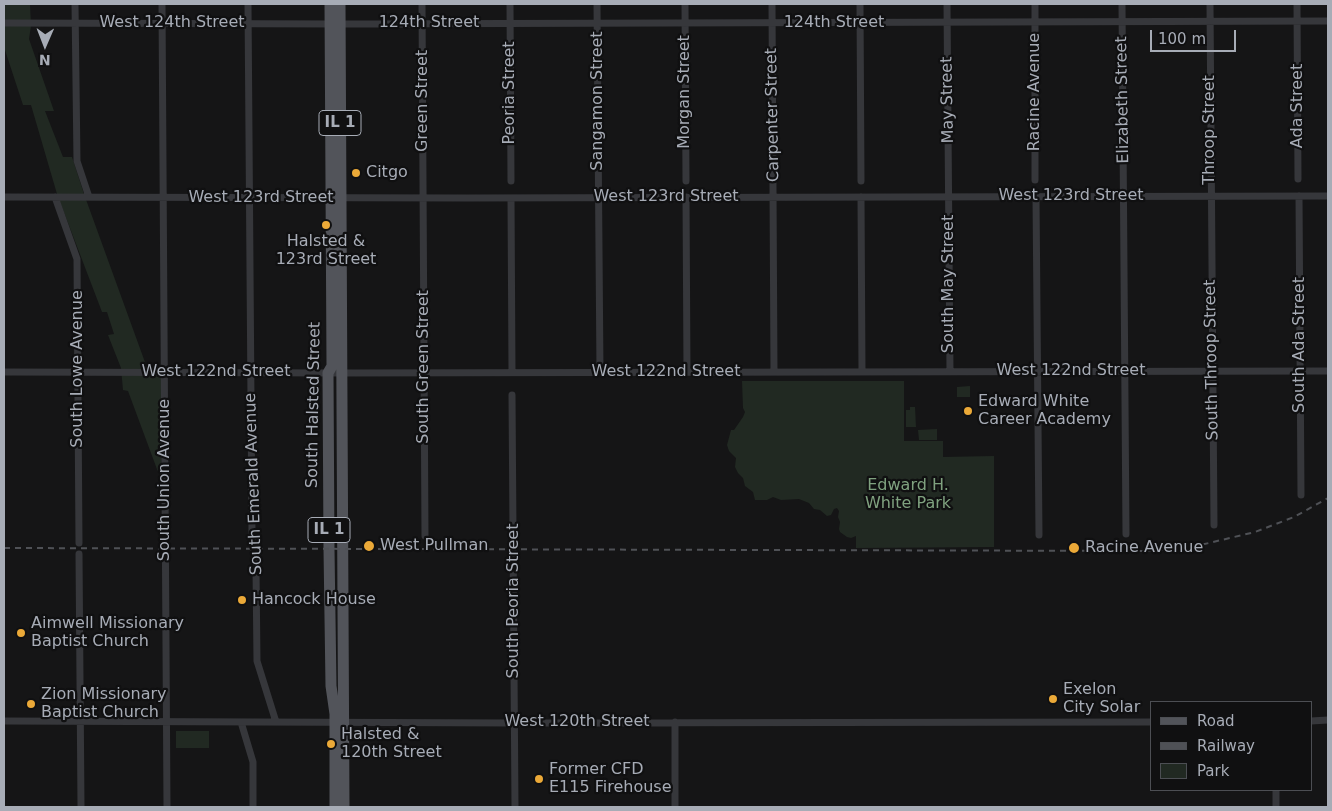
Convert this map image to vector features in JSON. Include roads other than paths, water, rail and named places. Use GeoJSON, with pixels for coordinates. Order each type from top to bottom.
{"type":"FeatureCollection","features":[{"type":"Feature","properties":{"kind":"main road","name":"South Halsted Street"},"geometry":{"type":"LineString","coordinates":[[330,4],[335,24],[336,198],[341,373],[339,722],[335,807]]}},
{"type":"Feature","properties":{"kind":"main road","name":"South Halsted Street"},"geometry":{"type":"LineString","coordinates":[[335,24],[340,4]]}},
{"type":"Feature","properties":{"kind":"main road","name":"South Halsted Street"},"geometry":{"type":"LineString","coordinates":[[336,198],[332,366],[328,373],[331,686],[339,722],[344,807]]}},
{"type":"Feature","properties":{"kind":"street"},"geometry":{"type":"LineString","coordinates":[[75,4],[77,161],[89,197]]}},
{"type":"Feature","properties":{"kind":"street","name":"South Union Avenue"},"geometry":{"type":"LineString","coordinates":[[162,4],[167,807]]}},
{"type":"Feature","properties":{"kind":"street","name":"South Emerald Avenue"},"geometry":{"type":"LineString","coordinates":[[248,4],[252,533],[256,569],[257,661],[276,722]]}},
{"type":"Feature","properties":{"kind":"street","name":"Green Street"},"geometry":{"type":"LineString","coordinates":[[422,4],[423,198]]}},
{"type":"Feature","properties":{"kind":"street","name":"Peoria Street"},"geometry":{"type":"LineString","coordinates":[[510,4],[511,181]]}},
{"type":"Feature","properties":{"kind":"street","name":"Sangamon Street"},"geometry":{"type":"LineString","coordinates":[[597,4],[600,372]]}},
{"type":"Feature","properties":{"kind":"street","name":"Morgan Street"},"geometry":{"type":"LineString","coordinates":[[685,4],[686,181]]}},
{"type":"Feature","properties":{"kind":"street","name":"Carpenter Street"},"geometry":{"type":"LineString","coordinates":[[772,4],[774,372]]}},
{"type":"Feature","properties":{"kind":"street"},"geometry":{"type":"LineString","coordinates":[[860,4],[861,181]]}},
{"type":"Feature","properties":{"kind":"street","name":"May Street"},"geometry":{"type":"LineString","coordinates":[[947,4],[949,197]]}},
{"type":"Feature","properties":{"kind":"street","name":"Racine Avenue"},"geometry":{"type":"LineString","coordinates":[[1035,4],[1036,180]]}},
{"type":"Feature","properties":{"kind":"street","name":"Elizabeth Street"},"geometry":{"type":"LineString","coordinates":[[1122,4],[1126,534]]}},
{"type":"Feature","properties":{"kind":"street","name":"Throop Street"},"geometry":{"type":"LineString","coordinates":[[1210,4],[1211,196]]}},
{"type":"Feature","properties":{"kind":"street","name":"Ada Street"},"geometry":{"type":"LineString","coordinates":[[1297,4],[1298,179]]}},
{"type":"Feature","properties":{"kind":"street","name":"124th Street"},"geometry":{"type":"LineString","coordinates":[[335,24],[1328,21]]}},
{"type":"Feature","properties":{"kind":"street","name":"West 124th Street"},"geometry":{"type":"LineString","coordinates":[[4,22],[335,24]]}},
{"type":"Feature","properties":{"kind":"street","name":"South Throop Street"},"geometry":{"type":"LineString","coordinates":[[1211,196],[1214,525]]}},
{"type":"Feature","properties":{"kind":"street","name":"South Ada Street"},"geometry":{"type":"LineString","coordinates":[[1299,196],[1301,495]]}},
{"type":"Feature","properties":{"kind":"street","name":"West 123rd Street"},"geometry":{"type":"LineString","coordinates":[[4,197],[1328,196]]}},
{"type":"Feature","properties":{"kind":"street","name":"South Lowe Avenue"},"geometry":{"type":"LineString","coordinates":[[56,197],[77,259],[79,544]]}},
{"type":"Feature","properties":{"kind":"street"},"geometry":{"type":"LineString","coordinates":[[686,197],[687,372]]}},
{"type":"Feature","properties":{"kind":"street"},"geometry":{"type":"LineString","coordinates":[[861,197],[862,372]]}},
{"type":"Feature","properties":{"kind":"street","name":"South May Street"},"geometry":{"type":"LineString","coordinates":[[949,197],[950,372]]}},
{"type":"Feature","properties":{"kind":"street"},"geometry":{"type":"LineString","coordinates":[[1036,197],[1039,535]]}},
{"type":"Feature","properties":{"kind":"street","name":"South Green Street"},"geometry":{"type":"LineString","coordinates":[[423,198],[425,536]]}},
{"type":"Feature","properties":{"kind":"street"},"geometry":{"type":"LineString","coordinates":[[511,198],[512,372]]}},
{"type":"Feature","properties":{"kind":"street","name":"West 122nd Street"},"geometry":{"type":"LineString","coordinates":[[4,372],[1328,371]]}},
{"type":"Feature","properties":{"kind":"street","name":"South Peoria Street"},"geometry":{"type":"LineString","coordinates":[[512,396],[515,807]]}},
{"type":"Feature","properties":{"kind":"street"},"geometry":{"type":"LineString","coordinates":[[79,554],[81,807]]}},
{"type":"Feature","properties":{"kind":"street"},"geometry":{"type":"LineString","coordinates":[[1312,720],[1328,720]]}},
{"type":"Feature","properties":{"kind":"street","name":"West 120th Street"},"geometry":{"type":"LineString","coordinates":[[4,721],[515,723],[1150,722]]}},
{"type":"Feature","properties":{"kind":"street"},"geometry":{"type":"LineString","coordinates":[[241,722],[253,762],[253,807]]}},
{"type":"Feature","properties":{"kind":"street"},"geometry":{"type":"LineString","coordinates":[[675,722],[676,807]]}},
{"type":"Feature","properties":{"kind":"street"},"geometry":{"type":"LineString","coordinates":[[1276,791],[1276,807]]}},
{"type":"Feature","properties":{"kind":"railway"},"geometry":{"type":"LineString","coordinates":[[4,548],[1148,551],[1188,548],[1255,532],[1294,517],[1328,498]]}},
{"type":"Feature","properties":{"kind":"place","name":"Citgo"},"geometry":{"type":"Point","coordinates":[356,173]}},
{"type":"Feature","properties":{"kind":"place","name":"Halsted & 123rd Street"},"geometry":{"type":"Point","coordinates":[326,225]}},
{"type":"Feature","properties":{"kind":"place","name":"Edward White Career Academy"},"geometry":{"type":"Point","coordinates":[968,411]}},
{"type":"Feature","properties":{"kind":"place","name":"West Pullman"},"geometry":{"type":"Point","coordinates":[369,546]}},
{"type":"Feature","properties":{"kind":"place","name":"Racine Avenue"},"geometry":{"type":"Point","coordinates":[1074,548]}},
{"type":"Feature","properties":{"kind":"place","name":"Hancock House"},"geometry":{"type":"Point","coordinates":[242,600]}},
{"type":"Feature","properties":{"kind":"place","name":"Aimwell Missionary Baptist Church"},"geometry":{"type":"Point","coordinates":[21,633]}},
{"type":"Feature","properties":{"kind":"place","name":"Exelon City Solar"},"geometry":{"type":"Point","coordinates":[1053,699]}},
{"type":"Feature","properties":{"kind":"place","name":"Zion Missionary Baptist Church"},"geometry":{"type":"Point","coordinates":[31,704]}},
{"type":"Feature","properties":{"kind":"place","name":"Halsted & 120th Street"},"geometry":{"type":"Point","coordinates":[331,744]}},
{"type":"Feature","properties":{"kind":"place","name":"Former CFD E115 Firehouse"},"geometry":{"type":"Point","coordinates":[539,779]}},
{"type":"Feature","properties":{"kind":"park label","name":"Edward H. White Park"},"geometry":{"type":"Point","coordinates":[908,495]}}]}
